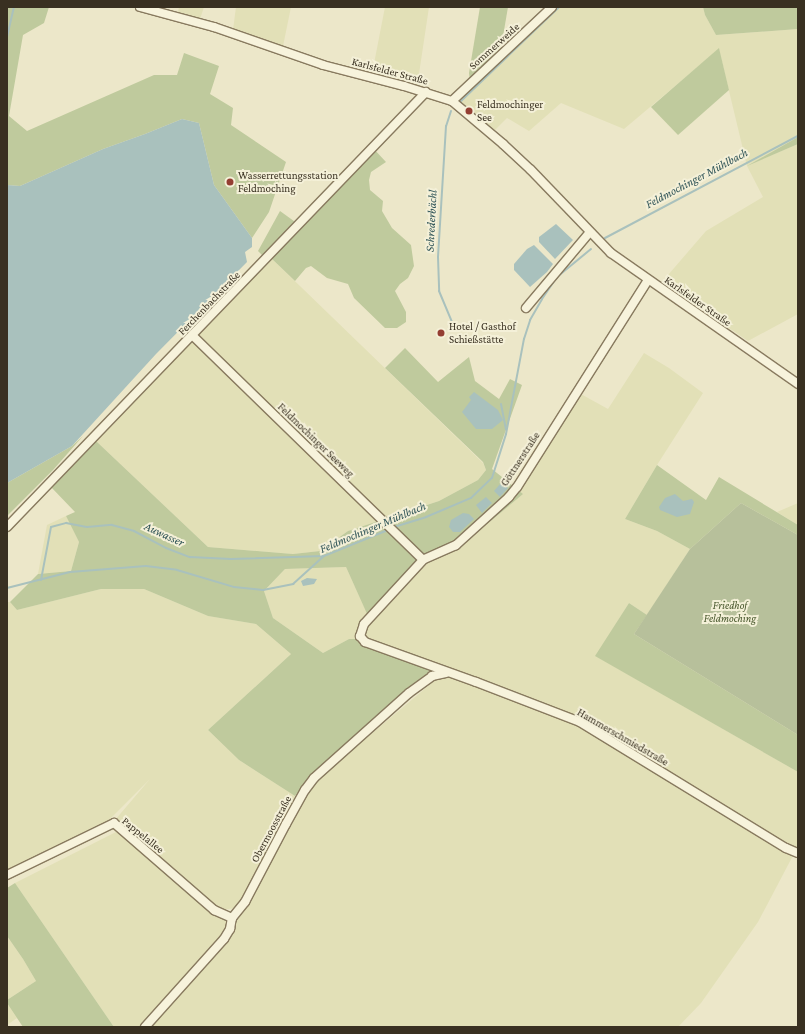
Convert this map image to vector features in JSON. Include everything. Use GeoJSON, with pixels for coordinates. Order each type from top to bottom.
{"type":"FeatureCollection","features":[{"type":"Feature","properties":{"kind":"street","name":"Karlsfelder Straße"},"geometry":{"type":"LineString","coordinates":[[140,7],[214,28],[323,65],[426,92],[452,102],[531,170],[611,253],[798,384]]}},
{"type":"Feature","properties":{"kind":"street","name":"Sommerweide"},"geometry":{"type":"LineString","coordinates":[[452,102],[552,7]]}},
{"type":"Feature","properties":{"kind":"street","name":"Ferchenbachstraße"},"geometry":{"type":"LineString","coordinates":[[7,527],[193,336],[426,92]]}},
{"type":"Feature","properties":{"kind":"street"},"geometry":{"type":"LineString","coordinates":[[526,308],[590,232]]}},
{"type":"Feature","properties":{"kind":"street","name":"Göttnerstraße"},"geometry":{"type":"LineString","coordinates":[[360,636],[364,624],[423,560],[456,545],[509,497],[517,487],[648,280]]}},
{"type":"Feature","properties":{"kind":"street","name":"Feldmochinger Seeweg"},"geometry":{"type":"LineString","coordinates":[[193,336],[423,560]]}},
{"type":"Feature","properties":{"kind":"street","name":"Hammerschmiedstraße"},"geometry":{"type":"LineString","coordinates":[[360,636],[365,642],[476,682],[580,722],[786,848],[798,853]]}},
{"type":"Feature","properties":{"kind":"street","name":"Obermoosstraße"},"geometry":{"type":"LineString","coordinates":[[145,1027],[224,939],[230,929],[232,918],[245,902],[293,810],[314,778],[409,693],[432,676],[449,673]]}},
{"type":"Feature","properties":{"kind":"street","name":"Pappelallee"},"geometry":{"type":"LineString","coordinates":[[7,875],[114,823],[214,910],[232,918]]}},
{"type":"Feature","properties":{"kind":"shaded area"},"geometry":{"type":"Polygon","coordinates":[[[179,7],[204,7],[200,19],[178,12],[179,7]]]}},
{"type":"Feature","properties":{"kind":"shaded area"},"geometry":{"type":"Polygon","coordinates":[[[236,7],[291,7],[283,46],[233,30],[236,7]]]}},
{"type":"Feature","properties":{"kind":"shaded area"},"geometry":{"type":"Polygon","coordinates":[[[385,7],[429,7],[417,87],[372,74],[385,7]]]}},
{"type":"Feature","properties":{"kind":"shaded area"},"geometry":{"type":"Polygon","coordinates":[[[551,7],[703,7],[705,15],[716,35],[798,29],[798,137],[751,164],[798,144],[798,314],[748,341],[662,282],[706,231],[763,197],[747,166],[719,49],[624,129],[561,103],[529,131],[507,118],[491,134],[452,101],[551,7]]]}},
{"type":"Feature","properties":{"kind":"shaded area"},"geometry":{"type":"Polygon","coordinates":[[[271,258],[483,463],[486,470],[478,480],[439,501],[348,531],[320,551],[293,554],[208,547],[96,441],[271,258]]]}},
{"type":"Feature","properties":{"kind":"shaded area"},"geometry":{"type":"Polygon","coordinates":[[[644,353],[669,368],[703,393],[657,465],[625,519],[657,531],[690,549],[647,615],[629,603],[596,656],[798,772],[798,846],[758,922],[701,1003],[678,1027],[114,1027],[15,883],[118,831],[234,923],[312,784],[440,676],[452,670],[349,639],[323,653],[273,618],[264,591],[285,569],[346,567],[368,615],[423,559],[457,544],[492,520],[522,494],[519,491],[579,393],[608,409],[644,353]]]}},
{"type":"Feature","properties":{"kind":"shaded area"},"geometry":{"type":"Polygon","coordinates":[[[798,503],[798,525],[777,512],[798,503]]]}},
{"type":"Feature","properties":{"kind":"shaded area"},"geometry":{"type":"Polygon","coordinates":[[[66,516],[79,542],[71,571],[38,574],[47,525],[66,516]]]}},
{"type":"Feature","properties":{"kind":"shaded area"},"geometry":{"type":"Polygon","coordinates":[[[101,589],[144,589],[208,616],[256,624],[291,654],[208,730],[239,760],[295,796],[242,902],[235,908],[222,910],[212,904],[115,820],[150,779],[108,821],[7,871],[7,602],[10,602],[17,610],[101,589]]]}},
{"type":"Feature","properties":{"kind":"shaded area"},"geometry":{"type":"Polygon","coordinates":[[[7,936],[36,981],[7,1000],[7,936]]]}},
{"type":"Feature","properties":{"kind":"shaded area"},"geometry":{"type":"Polygon","coordinates":[[[7,1003],[17,1018],[7,1025],[7,1003]]]}},
{"type":"Feature","properties":{"kind":"green space"},"geometry":{"type":"Polygon","coordinates":[[[7,7],[49,7],[44,23],[23,35],[9,116],[27,131],[154,75],[177,75],[184,53],[219,66],[210,94],[233,108],[231,125],[286,162],[269,212],[252,238],[214,185],[199,123],[182,119],[103,149],[20,186],[7,185],[7,7]]]}},
{"type":"Feature","properties":{"kind":"green space"},"geometry":{"type":"Polygon","coordinates":[[[480,7],[508,7],[500,54],[470,81],[469,73],[480,7]]]}},
{"type":"Feature","properties":{"kind":"green space"},"geometry":{"type":"Polygon","coordinates":[[[703,7],[798,7],[798,29],[716,35],[705,15],[703,7]]]}},
{"type":"Feature","properties":{"kind":"green space"},"geometry":{"type":"Polygon","coordinates":[[[719,48],[729,90],[678,135],[651,107],[719,48]]]}},
{"type":"Feature","properties":{"kind":"green space"},"geometry":{"type":"Polygon","coordinates":[[[798,137],[798,144],[747,166],[798,137]]]}},
{"type":"Feature","properties":{"kind":"green space"},"geometry":{"type":"Polygon","coordinates":[[[372,147],[386,162],[371,172],[369,180],[370,190],[383,201],[382,211],[392,228],[411,245],[414,266],[408,278],[400,284],[395,291],[406,312],[406,322],[397,328],[385,328],[354,298],[348,284],[327,278],[311,266],[306,268],[295,281],[271,258],[262,255],[258,251],[280,211],[298,224],[372,147]]]}},
{"type":"Feature","properties":{"kind":"green space"},"geometry":{"type":"Polygon","coordinates":[[[405,348],[438,382],[469,357],[475,381],[499,399],[510,379],[522,385],[492,469],[523,494],[492,520],[457,544],[423,559],[368,616],[346,567],[285,569],[264,591],[273,618],[323,653],[349,639],[361,639],[429,669],[428,674],[308,778],[295,796],[239,760],[208,730],[291,654],[256,624],[208,616],[144,589],[101,589],[17,610],[10,602],[38,574],[71,571],[79,542],[66,516],[75,512],[51,487],[96,441],[208,547],[293,554],[320,551],[348,531],[439,501],[478,480],[486,470],[483,462],[385,368],[405,348]]]}},
{"type":"Feature","properties":{"kind":"green space"},"geometry":{"type":"Polygon","coordinates":[[[83,436],[53,470],[7,516],[7,483],[72,446],[83,436]]]}},
{"type":"Feature","properties":{"kind":"green space"},"geometry":{"type":"Polygon","coordinates":[[[657,465],[706,500],[719,477],[798,525],[798,535],[741,503],[690,549],[657,531],[625,519],[657,465]]]}},
{"type":"Feature","properties":{"kind":"green space","name":"Friedhof Feldmoching"},"geometry":{"type":"Polygon","coordinates":[[[741,503],[798,535],[798,735],[634,634],[690,549],[741,503]]]}},
{"type":"Feature","properties":{"kind":"green space"},"geometry":{"type":"Polygon","coordinates":[[[629,603],[647,615],[634,634],[798,735],[798,772],[595,656],[629,603]]]}},
{"type":"Feature","properties":{"kind":"green space"},"geometry":{"type":"Polygon","coordinates":[[[15,883],[114,1027],[23,1027],[7,1003],[7,1000],[36,981],[7,936],[7,888],[15,883]]]}},
{"type":"Feature","properties":{"kind":"water"},"geometry":{"type":"Polygon","coordinates":[[[182,119],[199,123],[214,185],[252,238],[252,247],[245,252],[247,262],[156,354],[72,446],[7,483],[7,185],[20,186],[103,149],[182,119]]]}},
{"type":"Feature","properties":{"kind":"water"},"geometry":{"type":"Polygon","coordinates":[[[556,224],[573,240],[555,259],[539,242],[539,237],[556,224]]]}},
{"type":"Feature","properties":{"kind":"water"},"geometry":{"type":"Polygon","coordinates":[[[534,245],[553,264],[547,272],[530,287],[514,270],[514,264],[527,249],[534,245]]]}},
{"type":"Feature","properties":{"kind":"water"},"geometry":{"type":"Polygon","coordinates":[[[474,392],[498,410],[503,420],[492,429],[476,429],[462,412],[471,400],[469,397],[474,392]]]}},
{"type":"Feature","properties":{"kind":"water"},"geometry":{"type":"Polygon","coordinates":[[[501,483],[508,488],[500,497],[494,491],[501,483]]]}},
{"type":"Feature","properties":{"kind":"water"},"geometry":{"type":"Polygon","coordinates":[[[675,494],[683,501],[692,499],[694,502],[690,514],[677,517],[660,510],[659,507],[665,498],[675,494]]]}},
{"type":"Feature","properties":{"kind":"water"},"geometry":{"type":"Polygon","coordinates":[[[486,497],[492,503],[482,513],[476,505],[486,497]]]}},
{"type":"Feature","properties":{"kind":"water"},"geometry":{"type":"Polygon","coordinates":[[[463,513],[469,514],[474,519],[460,532],[453,532],[449,527],[451,520],[463,513]]]}},
{"type":"Feature","properties":{"kind":"water"},"geometry":{"type":"Polygon","coordinates":[[[307,578],[317,579],[314,584],[303,586],[301,581],[307,578]]]}},
{"type":"Feature","properties":{"kind":"waterway"},"geometry":{"type":"LineString","coordinates":[[7,37],[14,7]]}},
{"type":"Feature","properties":{"kind":"waterway","name":"Schrederbächl"},"geometry":{"type":"LineString","coordinates":[[460,102],[559,7]]}},
{"type":"Feature","properties":{"kind":"waterway","name":"Schrederbächl"},"geometry":{"type":"LineString","coordinates":[[451,111],[446,126],[438,257],[439,291],[455,329]]}},
{"type":"Feature","properties":{"kind":"waterway","name":"Feldmochinger Mühlbach"},"geometry":{"type":"LineString","coordinates":[[605,238],[798,136]]}},
{"type":"Feature","properties":{"kind":"waterway","name":"Feldmochinger Mühlbach"},"geometry":{"type":"LineString","coordinates":[[394,527],[426,517],[471,498],[492,478],[506,434],[524,339],[530,320],[557,277],[591,249]]}},
{"type":"Feature","properties":{"kind":"waterway","name":"Schrederbächl"},"geometry":{"type":"LineString","coordinates":[[501,404],[506,430]]}},
{"type":"Feature","properties":{"kind":"waterway","name":"Auwasser"},"geometry":{"type":"LineString","coordinates":[[41,580],[51,527],[66,523],[87,527],[112,525],[134,531],[166,548],[190,557],[231,559],[324,556]]}},
{"type":"Feature","properties":{"kind":"waterway","name":"Feldmochinger Mühlbach"},"geometry":{"type":"LineString","coordinates":[[7,588],[70,572],[146,566],[177,570],[234,587],[263,590],[293,584],[324,556],[388,530]]}},
{"type":"Feature","properties":{"kind":"place","name":"Feldmochinger See"},"geometry":{"type":"Point","coordinates":[469,111]}},
{"type":"Feature","properties":{"kind":"place","name":"Wasserrettungsstation Feldmoching"},"geometry":{"type":"Point","coordinates":[230,182]}},
{"type":"Feature","properties":{"kind":"place","name":"Hotel / Gasthof Schießstätte"},"geometry":{"type":"Point","coordinates":[441,333]}}]}
